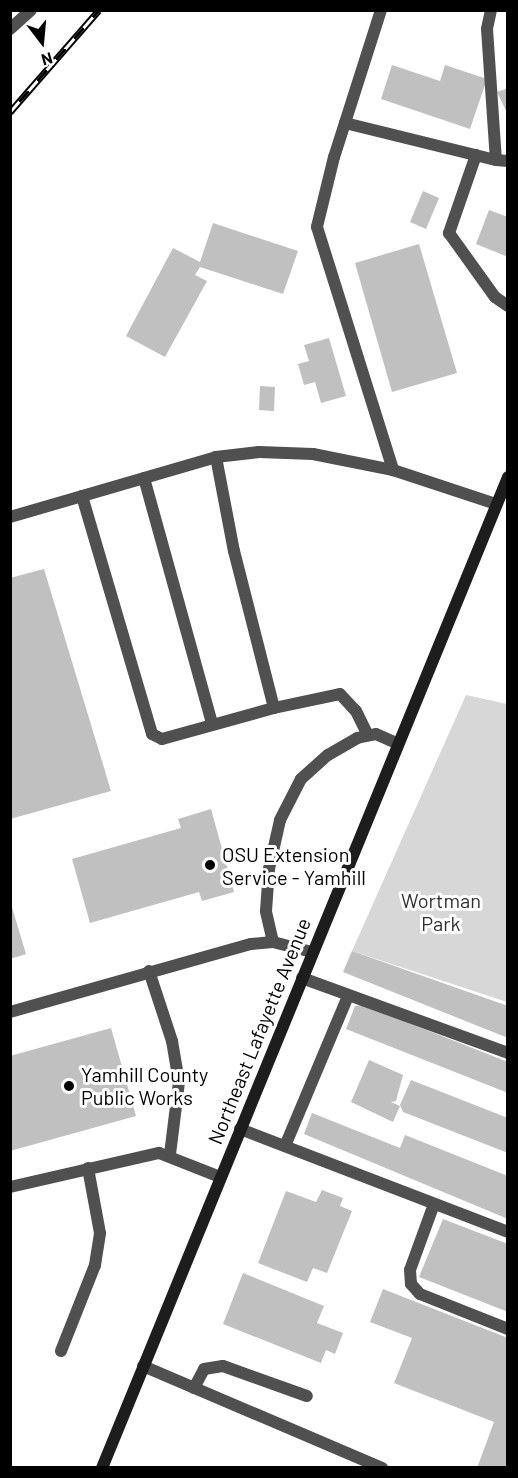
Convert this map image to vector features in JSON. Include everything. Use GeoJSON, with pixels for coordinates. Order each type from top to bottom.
{"type":"FeatureCollection","features":[{"type":"Feature","properties":{"kind":"main road","name":"Northeast Lafayette Avenue"},"geometry":{"type":"LineString","coordinates":[[102,1467],[507,477]]}},
{"type":"Feature","properties":{"kind":"lane"},"geometry":{"type":"LineString","coordinates":[[10,30],[31,10]]}},
{"type":"Feature","properties":{"kind":"lane"},"geometry":{"type":"LineString","coordinates":[[381,10],[345,123],[317,227],[393,470]]}},
{"type":"Feature","properties":{"kind":"lane"},"geometry":{"type":"LineString","coordinates":[[345,123],[502,160],[487,29],[491,10]]}},
{"type":"Feature","properties":{"kind":"lane"},"geometry":{"type":"LineString","coordinates":[[476,155],[449,233],[495,297],[507,306]]}},
{"type":"Feature","properties":{"kind":"lane"},"geometry":{"type":"LineString","coordinates":[[10,517],[216,457],[260,452],[313,454],[393,470],[496,504]]}},
{"type":"Feature","properties":{"kind":"lane"},"geometry":{"type":"LineString","coordinates":[[216,457],[234,551],[274,708]]}},
{"type":"Feature","properties":{"kind":"lane"},"geometry":{"type":"LineString","coordinates":[[144,478],[212,723]]}},
{"type":"Feature","properties":{"kind":"lane"},"geometry":{"type":"LineString","coordinates":[[82,496],[152,734],[162,739],[212,723],[340,694],[356,711],[368,734]]}},
{"type":"Feature","properties":{"kind":"lane"},"geometry":{"type":"LineString","coordinates":[[273,942],[266,911],[269,869],[280,820],[292,793],[301,779],[328,755],[368,734],[376,734],[398,744]]}},
{"type":"Feature","properties":{"kind":"lane"},"geometry":{"type":"LineString","coordinates":[[10,1012],[251,944],[273,942],[312,952]]}},
{"type":"Feature","properties":{"kind":"lane"},"geometry":{"type":"LineString","coordinates":[[149,971],[172,1041],[179,1082],[170,1154]]}},
{"type":"Feature","properties":{"kind":"lane"},"geometry":{"type":"LineString","coordinates":[[302,978],[348,996],[384,1006],[507,1053]]}},
{"type":"Feature","properties":{"kind":"lane"},"geometry":{"type":"LineString","coordinates":[[285,1146],[348,996]]}},
{"type":"Feature","properties":{"kind":"lane"},"geometry":{"type":"LineString","coordinates":[[240,1129],[507,1232]]}},
{"type":"Feature","properties":{"kind":"lane"},"geometry":{"type":"LineString","coordinates":[[10,1187],[137,1155],[170,1154],[220,1177]]}},
{"type":"Feature","properties":{"kind":"lane"},"geometry":{"type":"LineString","coordinates":[[61,1352],[95,1265],[100,1233],[88,1168]]}},
{"type":"Feature","properties":{"kind":"lane"},"geometry":{"type":"LineString","coordinates":[[434,1204],[410,1270],[411,1284],[420,1294],[507,1329]]}},
{"type":"Feature","properties":{"kind":"lane"},"geometry":{"type":"LineString","coordinates":[[143,1366],[382,1467]]}},
{"type":"Feature","properties":{"kind":"lane"},"geometry":{"type":"LineString","coordinates":[[194,1388],[204,1369],[223,1366],[306,1396]]}},
{"type":"Feature","properties":{"kind":"green space","name":"Wortman Park"},"geometry":{"type":"Polygon","coordinates":[[[466,695],[507,704],[507,1002],[352,951],[466,695]]]}},
{"type":"Feature","properties":{"kind":"building"},"geometry":{"type":"Polygon","coordinates":[[[392,65],[440,81],[445,65],[487,79],[470,129],[381,99],[392,65]]]}},
{"type":"Feature","properties":{"kind":"building"},"geometry":{"type":"Polygon","coordinates":[[[508,88],[508,115],[497,92],[508,88]]]}},
{"type":"Feature","properties":{"kind":"building"},"geometry":{"type":"Polygon","coordinates":[[[423,191],[439,198],[426,229],[410,222],[423,191]]]}},
{"type":"Feature","properties":{"kind":"building"},"geometry":{"type":"Polygon","coordinates":[[[489,210],[508,217],[508,257],[476,244],[489,210]]]}},
{"type":"Feature","properties":{"kind":"building"},"geometry":{"type":"Polygon","coordinates":[[[213,223],[298,251],[283,294],[200,267],[195,275],[207,281],[165,357],[126,336],[173,248],[200,262],[213,223]]]}},
{"type":"Feature","properties":{"kind":"building"},"geometry":{"type":"Polygon","coordinates":[[[419,244],[457,373],[392,392],[355,263],[419,244]]]}},
{"type":"Feature","properties":{"kind":"building"},"geometry":{"type":"Polygon","coordinates":[[[329,338],[346,396],[321,403],[315,382],[304,385],[298,364],[309,361],[304,345],[329,338]]]}},
{"type":"Feature","properties":{"kind":"building"},"geometry":{"type":"Polygon","coordinates":[[[260,386],[275,387],[274,411],[259,410],[260,386]]]}},
{"type":"Feature","properties":{"kind":"building"},"geometry":{"type":"Polygon","coordinates":[[[44,569],[111,791],[10,819],[10,578],[44,569]]]}},
{"type":"Feature","properties":{"kind":"building"},"geometry":{"type":"Polygon","coordinates":[[[211,809],[234,892],[202,901],[199,892],[90,923],[72,859],[181,828],[178,819],[211,809]]]}},
{"type":"Feature","properties":{"kind":"building"},"geometry":{"type":"Polygon","coordinates":[[[10,905],[26,954],[10,959],[10,905]]]}},
{"type":"Feature","properties":{"kind":"building"},"geometry":{"type":"Polygon","coordinates":[[[352,951],[508,1006],[508,1038],[343,972],[352,951]]]}},
{"type":"Feature","properties":{"kind":"building"},"geometry":{"type":"Polygon","coordinates":[[[363,1005],[508,1062],[508,1093],[346,1029],[355,1006],[363,1005]]]}},
{"type":"Feature","properties":{"kind":"building","name":"Yamhill County Public Works"},"geometry":{"type":"Polygon","coordinates":[[[111,1028],[136,1116],[10,1151],[10,1056],[111,1028]]]}},
{"type":"Feature","properties":{"kind":"building"},"geometry":{"type":"Polygon","coordinates":[[[369,1060],[403,1075],[396,1101],[391,1102],[400,1106],[393,1122],[351,1102],[369,1060]]]}},
{"type":"Feature","properties":{"kind":"building"},"geometry":{"type":"Polygon","coordinates":[[[411,1080],[508,1118],[508,1153],[403,1112],[400,1105],[411,1080]]]}},
{"type":"Feature","properties":{"kind":"building"},"geometry":{"type":"Polygon","coordinates":[[[312,1113],[400,1148],[405,1135],[508,1176],[508,1219],[304,1134],[312,1113]]]}},
{"type":"Feature","properties":{"kind":"building"},"geometry":{"type":"Polygon","coordinates":[[[322,1190],[343,1198],[340,1206],[352,1211],[327,1273],[313,1268],[307,1282],[258,1263],[286,1191],[316,1202],[322,1190]]]}},
{"type":"Feature","properties":{"kind":"building"},"geometry":{"type":"Polygon","coordinates":[[[443,1219],[508,1244],[508,1312],[419,1277],[443,1219]]]}},
{"type":"Feature","properties":{"kind":"building"},"geometry":{"type":"Polygon","coordinates":[[[243,1273],[324,1306],[317,1323],[343,1333],[335,1354],[326,1350],[321,1363],[223,1324],[243,1273]]]}},
{"type":"Feature","properties":{"kind":"building"},"geometry":{"type":"Polygon","coordinates":[[[383,1289],[508,1338],[508,1468],[477,1468],[494,1422],[394,1383],[412,1338],[370,1322],[383,1289]]]}},
{"type":"Feature","properties":{"kind":"railway"},"geometry":{"type":"LineString","coordinates":[[10,112],[99,10]]}},
{"type":"Feature","properties":{"kind":"place","name":"OSU Extension Service - Yamhill"},"geometry":{"type":"Point","coordinates":[210,865]}},
{"type":"Feature","properties":{"kind":"place","name":"Yamhill County Public Works"},"geometry":{"type":"Point","coordinates":[69,1086]}}]}
